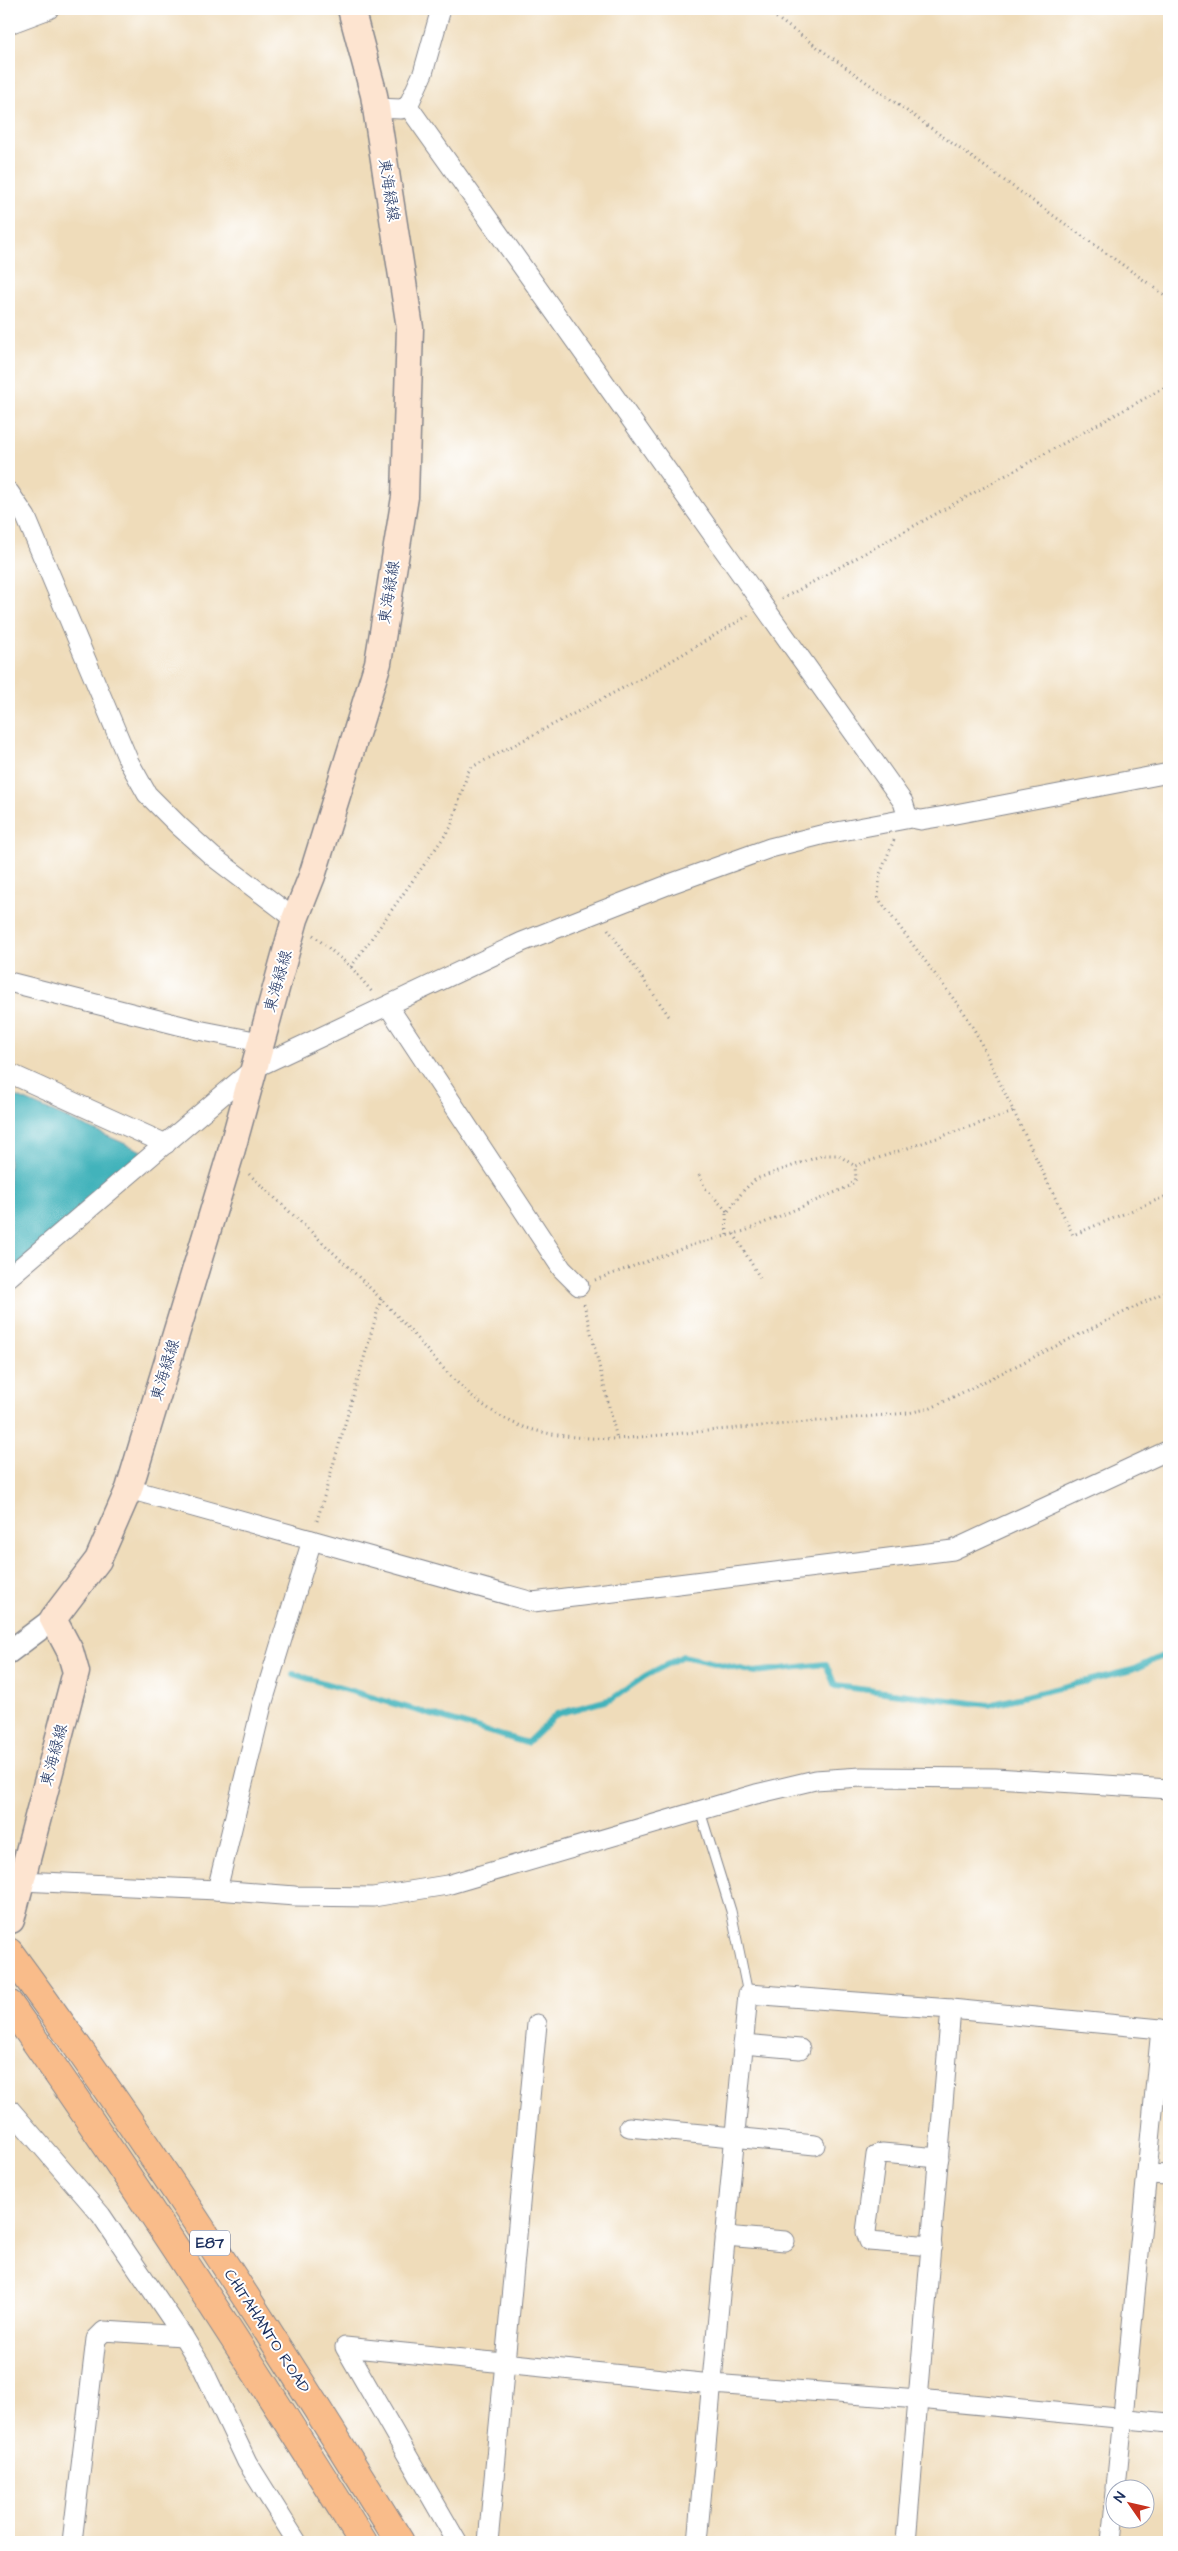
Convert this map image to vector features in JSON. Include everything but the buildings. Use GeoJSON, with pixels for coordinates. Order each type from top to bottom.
{"type":"FeatureCollection","features":[{"type":"Feature","properties":{"kind":"highway","name":"CHITAHANTO ROAD"},"geometry":{"type":"LineString","coordinates":[[9,1952],[140,2138],[254,2311],[400,2542]]}},
{"type":"Feature","properties":{"kind":"highway","name":"CHITAHANTO ROAD"},"geometry":{"type":"LineString","coordinates":[[9,2004],[98,2131],[217,2311],[363,2542]]}},
{"type":"Feature","properties":{"kind":"main road","name":"東海緑線"},"geometry":{"type":"LineString","coordinates":[[11,1920],[76,1672],[72,1657],[53,1619],[98,1560],[129,1489],[230,1156],[295,919],[312,876],[378,663],[405,497],[410,328],[376,108],[351,9]]}},
{"type":"Feature","properties":{"kind":"street"},"geometry":{"type":"LineString","coordinates":[[9,24],[49,9]]}},
{"type":"Feature","properties":{"kind":"street"},"geometry":{"type":"LineString","coordinates":[[376,108],[400,109],[408,106],[423,73],[441,9]]}},
{"type":"Feature","properties":{"kind":"street"},"geometry":{"type":"LineString","coordinates":[[408,106],[903,802],[908,818]]}},
{"type":"Feature","properties":{"kind":"street"},"geometry":{"type":"LineString","coordinates":[[9,492],[26,517],[129,762],[147,794],[212,856],[295,919]]}},
{"type":"Feature","properties":{"kind":"street"},"geometry":{"type":"LineString","coordinates":[[9,1277],[253,1069],[522,942],[770,848],[821,834],[908,818],[921,820],[945,816],[1169,773]]}},
{"type":"Feature","properties":{"kind":"street"},"geometry":{"type":"LineString","coordinates":[[9,982],[198,1030],[260,1042]]}},
{"type":"Feature","properties":{"kind":"street"},"geometry":{"type":"LineString","coordinates":[[385,1007],[562,1269],[579,1286]]}},
{"type":"Feature","properties":{"kind":"street"},"geometry":{"type":"LineString","coordinates":[[9,1073],[166,1144]]}},
{"type":"Feature","properties":{"kind":"street"},"geometry":{"type":"LineString","coordinates":[[129,1489],[533,1602],[953,1550],[1169,1450]]}},
{"type":"Feature","properties":{"kind":"street"},"geometry":{"type":"LineString","coordinates":[[217,1890],[262,1705],[312,1540]]}},
{"type":"Feature","properties":{"kind":"street"},"geometry":{"type":"LineString","coordinates":[[9,1652],[53,1619]]}},
{"type":"Feature","properties":{"kind":"street"},"geometry":{"type":"LineString","coordinates":[[21,1881],[217,1890],[295,1896],[373,1898],[447,1886],[700,1811],[814,1780],[861,1777],[995,1778],[1169,1789]]}},
{"type":"Feature","properties":{"kind":"street"},"geometry":{"type":"LineString","coordinates":[[697,2542],[748,1994],[951,2009],[1161,2029],[1117,2478]]}},
{"type":"Feature","properties":{"kind":"street"},"geometry":{"type":"LineString","coordinates":[[906,2542],[951,2009]]}},
{"type":"Feature","properties":{"kind":"street"},"geometry":{"type":"LineString","coordinates":[[488,2542],[538,2024]]}},
{"type":"Feature","properties":{"kind":"street"},"geometry":{"type":"LineString","coordinates":[[743,2044],[800,2049]]}},
{"type":"Feature","properties":{"kind":"street"},"geometry":{"type":"LineString","coordinates":[[9,2108],[101,2214],[183,2336],[203,2369],[247,2462],[289,2537]]}},
{"type":"Feature","properties":{"kind":"street"},"geometry":{"type":"LineString","coordinates":[[629,2128],[816,2145]]}},
{"type":"Feature","properties":{"kind":"street"},"geometry":{"type":"LineString","coordinates":[[932,2246],[869,2241],[866,2232],[876,2155],[882,2153],[938,2158]]}},
{"type":"Feature","properties":{"kind":"street"},"geometry":{"type":"LineString","coordinates":[[1147,2174],[1169,2175]]}},
{"type":"Feature","properties":{"kind":"street"},"geometry":{"type":"LineString","coordinates":[[725,2236],[785,2241]]}},
{"type":"Feature","properties":{"kind":"street"},"geometry":{"type":"LineString","coordinates":[[72,2542],[96,2339],[104,2331],[183,2336]]}},
{"type":"Feature","properties":{"kind":"street"},"geometry":{"type":"LineString","coordinates":[[457,2542],[344,2347],[712,2384],[919,2399],[1169,2423]]}},
{"type":"Feature","properties":{"kind":"street"},"geometry":{"type":"LineString","coordinates":[[1111,2542],[1112,2528]]}},
{"type":"Feature","properties":{"kind":"lane"},"geometry":{"type":"LineString","coordinates":[[700,1811],[732,1911],[748,1994]]}},
{"type":"Feature","properties":{"kind":"path"},"geometry":{"type":"LineString","coordinates":[[764,9],[1169,298]]}},
{"type":"Feature","properties":{"kind":"path"},"geometry":{"type":"LineString","coordinates":[[351,967],[450,827],[468,772],[472,767],[644,677],[764,607],[1169,385]]}},
{"type":"Feature","properties":{"kind":"path"},"geometry":{"type":"LineString","coordinates":[[908,818],[893,840],[880,874],[878,898],[965,1014],[1073,1235],[1169,1195]]}},
{"type":"Feature","properties":{"kind":"path"},"geometry":{"type":"LineString","coordinates":[[597,912],[670,1019]]}},
{"type":"Feature","properties":{"kind":"path"},"geometry":{"type":"LineString","coordinates":[[295,919],[351,967],[385,1007]]}},
{"type":"Feature","properties":{"kind":"path"},"geometry":{"type":"LineString","coordinates":[[855,1166],[1013,1112]]}},
{"type":"Feature","properties":{"kind":"path"},"geometry":{"type":"LineString","coordinates":[[727,1235],[728,1212],[744,1190],[756,1179],[823,1155],[838,1155],[855,1166]]}},
{"type":"Feature","properties":{"kind":"path"},"geometry":{"type":"LineString","coordinates":[[230,1156],[381,1298],[461,1384],[495,1412],[516,1424],[544,1433],[576,1438],[617,1439],[908,1413],[930,1408],[1169,1290]]}},
{"type":"Feature","properties":{"kind":"path"},"geometry":{"type":"LineString","coordinates":[[617,1439],[579,1286],[695,1244],[734,1234],[850,1186],[856,1179],[855,1166]]}},
{"type":"Feature","properties":{"kind":"path"},"geometry":{"type":"LineString","coordinates":[[698,1175],[705,1188],[728,1212]]}},
{"type":"Feature","properties":{"kind":"path"},"geometry":{"type":"LineString","coordinates":[[734,1234],[760,1278]]}},
{"type":"Feature","properties":{"kind":"path"},"geometry":{"type":"LineString","coordinates":[[312,1540],[381,1298]]}},
{"type":"Feature","properties":{"kind":"water"},"geometry":{"type":"Polygon","coordinates":[[[9,1093],[144,1152],[9,1273],[9,1093]]]}},
{"type":"Feature","properties":{"kind":"waterway"},"geometry":{"type":"LineString","coordinates":[[293,1674],[527,1743],[557,1714],[612,1699],[645,1676],[683,1656],[754,1672],[826,1664],[835,1686],[989,1705],[1132,1670],[1169,1653]]}}]}
